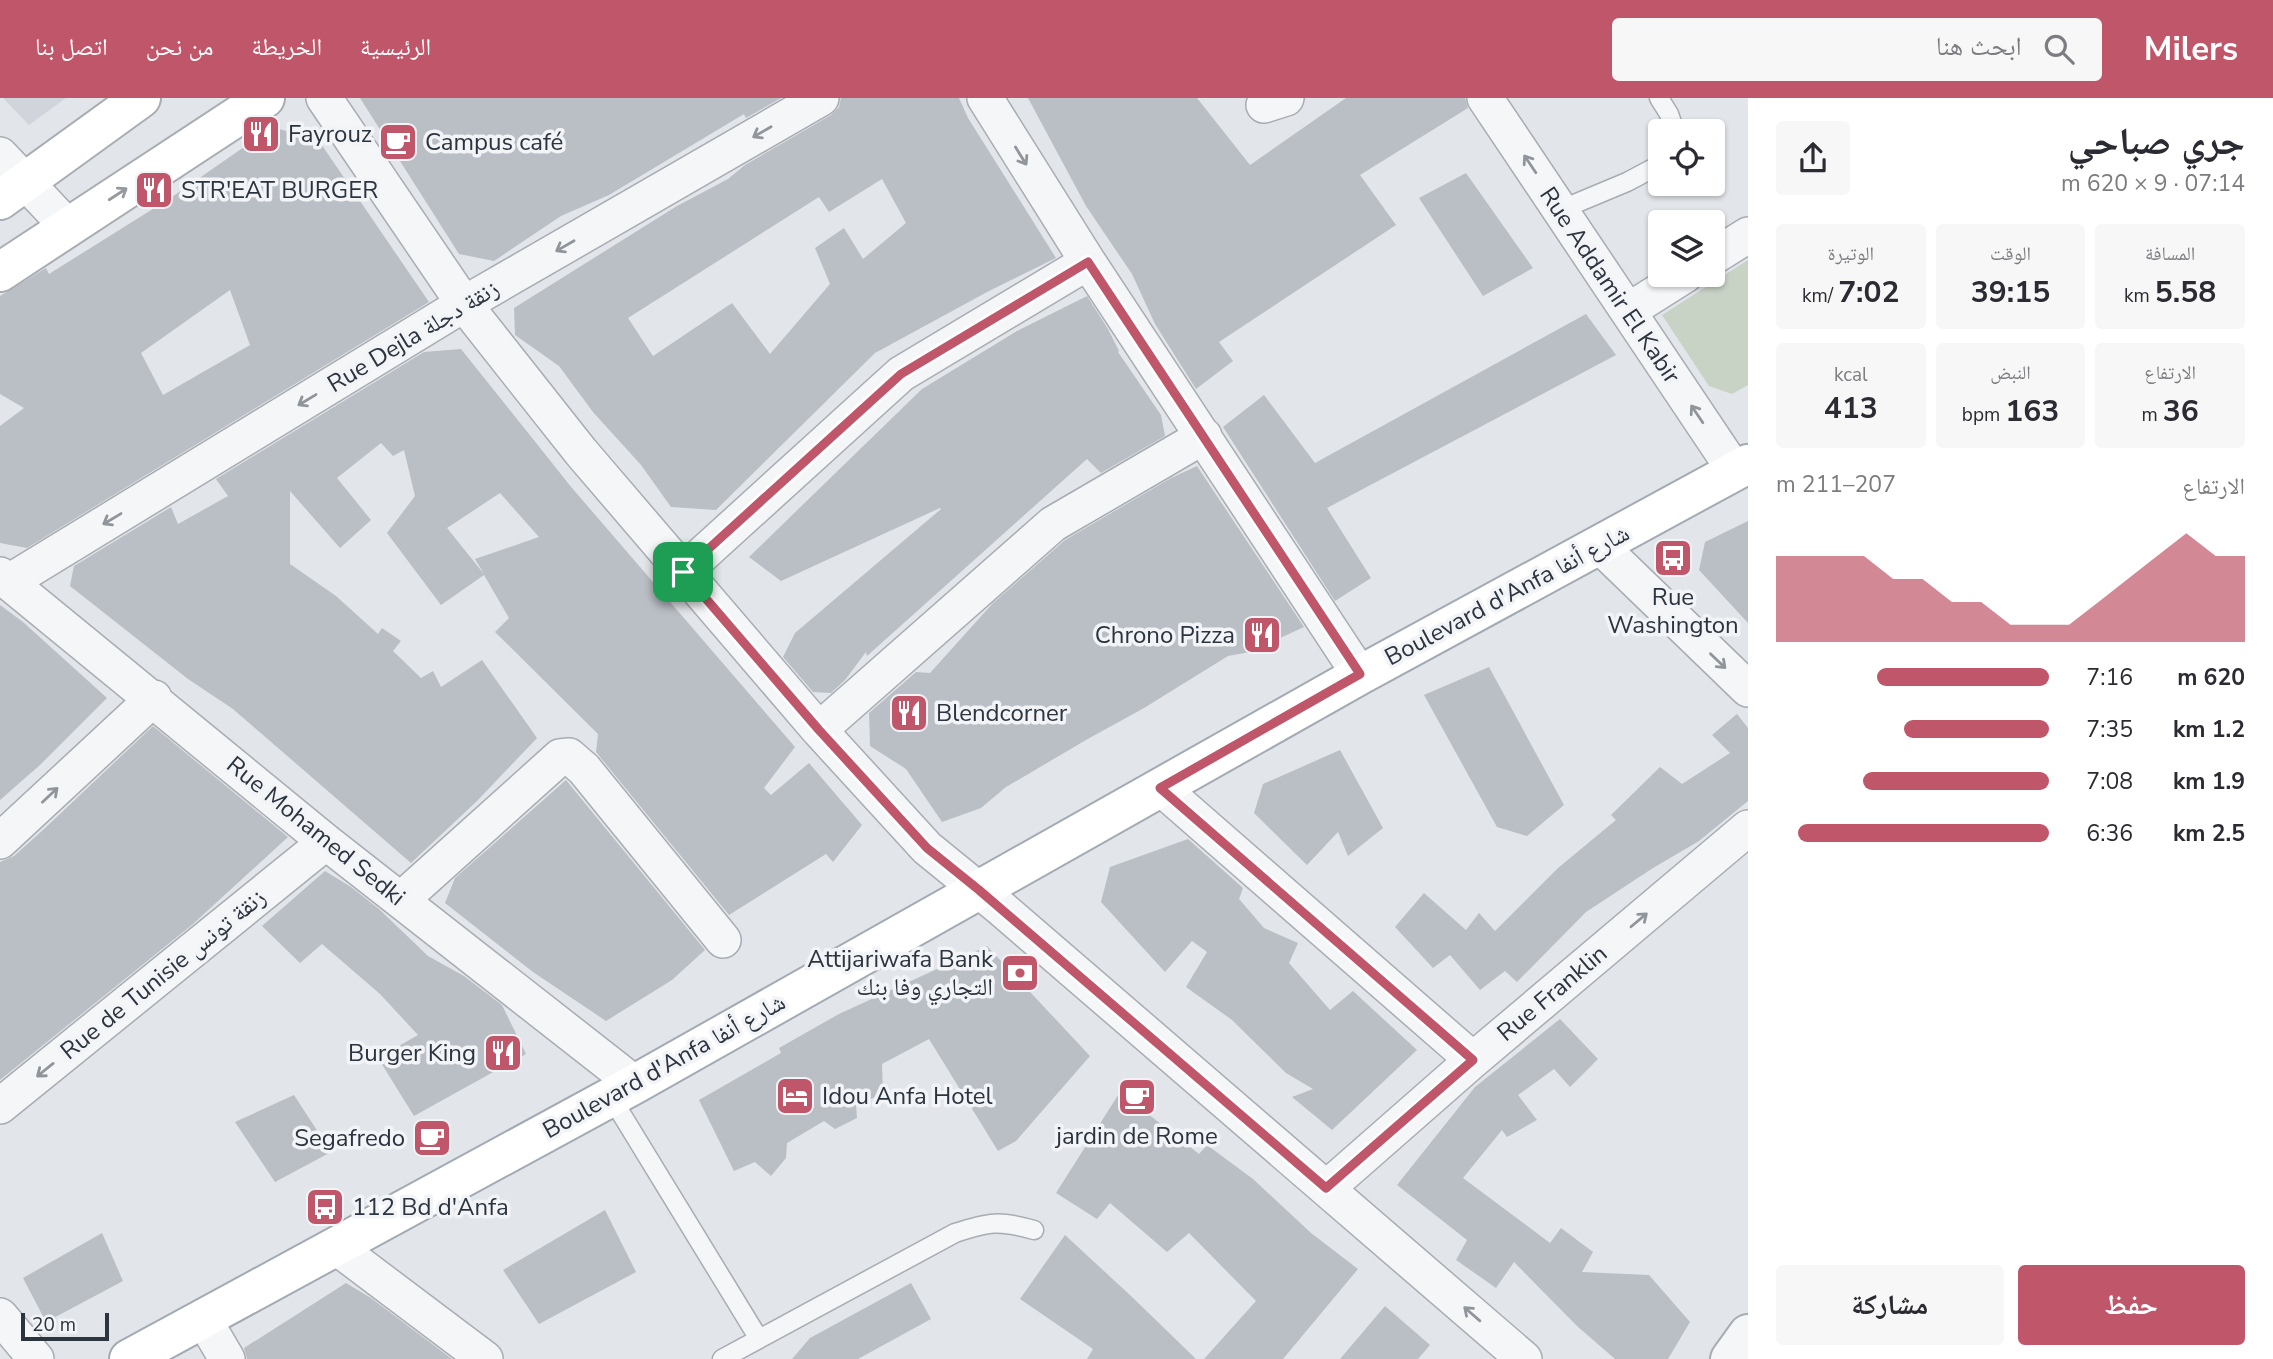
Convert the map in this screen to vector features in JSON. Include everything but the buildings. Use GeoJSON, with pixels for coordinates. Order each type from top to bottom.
{"type":"FeatureCollection","features":[{"type":"Feature","properties":{"kind":"main road"},"geometry":{"type":"LineString","coordinates":[[13,191],[141,98]]}},
{"type":"Feature","properties":{"kind":"main road"},"geometry":{"type":"LineString","coordinates":[[0,272],[265,98]]}},
{"type":"Feature","properties":{"kind":"main road","name":"Boulevard d'Anfa شارع أنفا"},"geometry":{"type":"LineString","coordinates":[[129,1359],[623,1090],[1360,674],[1742,468]]}},
{"type":"Feature","properties":{"kind":"street"},"geometry":{"type":"LineString","coordinates":[[324,98],[464,304],[581,452],[819,730],[927,848],[1524,1359]]}},
{"type":"Feature","properties":{"kind":"street","name":"Rue Dejla زنقة دجلة"},"geometry":{"type":"LineString","coordinates":[[4,578],[464,304],[821,98]]}},
{"type":"Feature","properties":{"kind":"street"},"geometry":{"type":"LineString","coordinates":[[985,98],[1088,262],[1360,674]]}},
{"type":"Feature","properties":{"kind":"street","name":"Rue Addamir El Kabir"},"geometry":{"type":"LineString","coordinates":[[1485,98],[1628,311],[1742,468]]}},
{"type":"Feature","properties":{"kind":"street"},"geometry":{"type":"LineString","coordinates":[[0,155],[13,191],[68,227]]}},
{"type":"Feature","properties":{"kind":"street"},"geometry":{"type":"LineString","coordinates":[[1725,249],[1748,235]]}},
{"type":"Feature","properties":{"kind":"street"},"geometry":{"type":"LineString","coordinates":[[683,572],[901,374],[1088,262]]}},
{"type":"Feature","properties":{"kind":"street"},"geometry":{"type":"LineString","coordinates":[[1628,311],[1666,287]]}},
{"type":"Feature","properties":{"kind":"street"},"geometry":{"type":"LineString","coordinates":[[819,730],[1053,524],[1204,436]]}},
{"type":"Feature","properties":{"kind":"street"},"geometry":{"type":"LineString","coordinates":[[1599,545],[1748,689]]}},
{"type":"Feature","properties":{"kind":"street","name":"Rue Mohamed Sedki"},"geometry":{"type":"LineString","coordinates":[[4,578],[154,698],[326,842],[402,900],[623,1090]]}},
{"type":"Feature","properties":{"kind":"street"},"geometry":{"type":"LineString","coordinates":[[0,841],[154,698]]}},
{"type":"Feature","properties":{"kind":"street"},"geometry":{"type":"LineString","coordinates":[[402,900],[560,757],[569,756],[584,769],[723,940]]}},
{"type":"Feature","properties":{"kind":"street"},"geometry":{"type":"LineString","coordinates":[[1160,788],[1473,1060]]}},
{"type":"Feature","properties":{"kind":"street","name":"Rue Franklin"},"geometry":{"type":"LineString","coordinates":[[1326,1188],[1748,828]]}},
{"type":"Feature","properties":{"kind":"street","name":"Rue de Tunisie زنقة تونس"},"geometry":{"type":"LineString","coordinates":[[0,1106],[326,842]]}},
{"type":"Feature","properties":{"kind":"street"},"geometry":{"type":"LineString","coordinates":[[335,1246],[485,1359]]}},
{"type":"Feature","properties":{"kind":"street"},"geometry":{"type":"LineString","coordinates":[[0,1316],[36,1359]]}},
{"type":"Feature","properties":{"kind":"street"},"geometry":{"type":"LineString","coordinates":[[203,1318],[227,1359]]}},
{"type":"Feature","properties":{"kind":"street"},"geometry":{"type":"LineString","coordinates":[[1730,1359],[1748,1334]]}},
{"type":"Feature","properties":{"kind":"lane"},"geometry":{"type":"LineString","coordinates":[[1659,98],[1669,119]]}},
{"type":"Feature","properties":{"kind":"lane"},"geometry":{"type":"LineString","coordinates":[[1560,210],[1648,171]]}},
{"type":"Feature","properties":{"kind":"lane"},"geometry":{"type":"LineString","coordinates":[[623,1090],[758,1339]]}},
{"type":"Feature","properties":{"kind":"lane"},"geometry":{"type":"LineString","coordinates":[[722,1359],[955,1234],[980,1225],[1006,1222],[1034,1230]]}},
{"type":"Feature","properties":{"kind":"shaded area"},"geometry":{"type":"Polygon","coordinates":[[[3,98],[66,98],[29,125],[3,98]]]}},
{"type":"Feature","properties":{"kind":"shaded area"},"geometry":{"type":"Polygon","coordinates":[[[1748,260],[1748,385],[1732,394],[1709,386],[1662,315],[1706,287],[1725,287],[1725,275],[1748,260]]]}},
{"type":"Feature","properties":{"kind":"place","name":"Fayrouz"},"geometry":{"type":"Point","coordinates":[261,134]}},
{"type":"Feature","properties":{"kind":"place","name":"Campus café"},"geometry":{"type":"Point","coordinates":[398,142]}},
{"type":"Feature","properties":{"kind":"place","name":"STR'EAT BURGER"},"geometry":{"type":"Point","coordinates":[154,190]}},
{"type":"Feature","properties":{"kind":"place","name":"Rue Washington"},"geometry":{"type":"Point","coordinates":[1673,558]}},
{"type":"Feature","properties":{"kind":"place","name":"Chrono Pizza"},"geometry":{"type":"Point","coordinates":[1262,635]}},
{"type":"Feature","properties":{"kind":"place","name":"Blendcorner"},"geometry":{"type":"Point","coordinates":[909,713]}},
{"type":"Feature","properties":{"kind":"place","name":"Attijariwafa Bank التجاري وفا بنك"},"geometry":{"type":"Point","coordinates":[1020,973]}},
{"type":"Feature","properties":{"kind":"place","name":"Burger King"},"geometry":{"type":"Point","coordinates":[503,1053]}},
{"type":"Feature","properties":{"kind":"place","name":"Idou Anfa Hotel"},"geometry":{"type":"Point","coordinates":[795,1096]}},
{"type":"Feature","properties":{"kind":"place","name":"jardin de Rome"},"geometry":{"type":"Point","coordinates":[1137,1097]}},
{"type":"Feature","properties":{"kind":"place","name":"Segafredo"},"geometry":{"type":"Point","coordinates":[432,1138]}},
{"type":"Feature","properties":{"kind":"place","name":"112 Bd d'Anfa"},"geometry":{"type":"Point","coordinates":[325,1207]}},
{"type":"Feature","properties":{"kind":"route"},"geometry":{"type":"LineString","coordinates":[[1088,262],[1360,674],[1160,788],[1473,1060],[1326,1188],[927,848],[819,730],[683,572],[901,374],[1088,262]]}}]}
